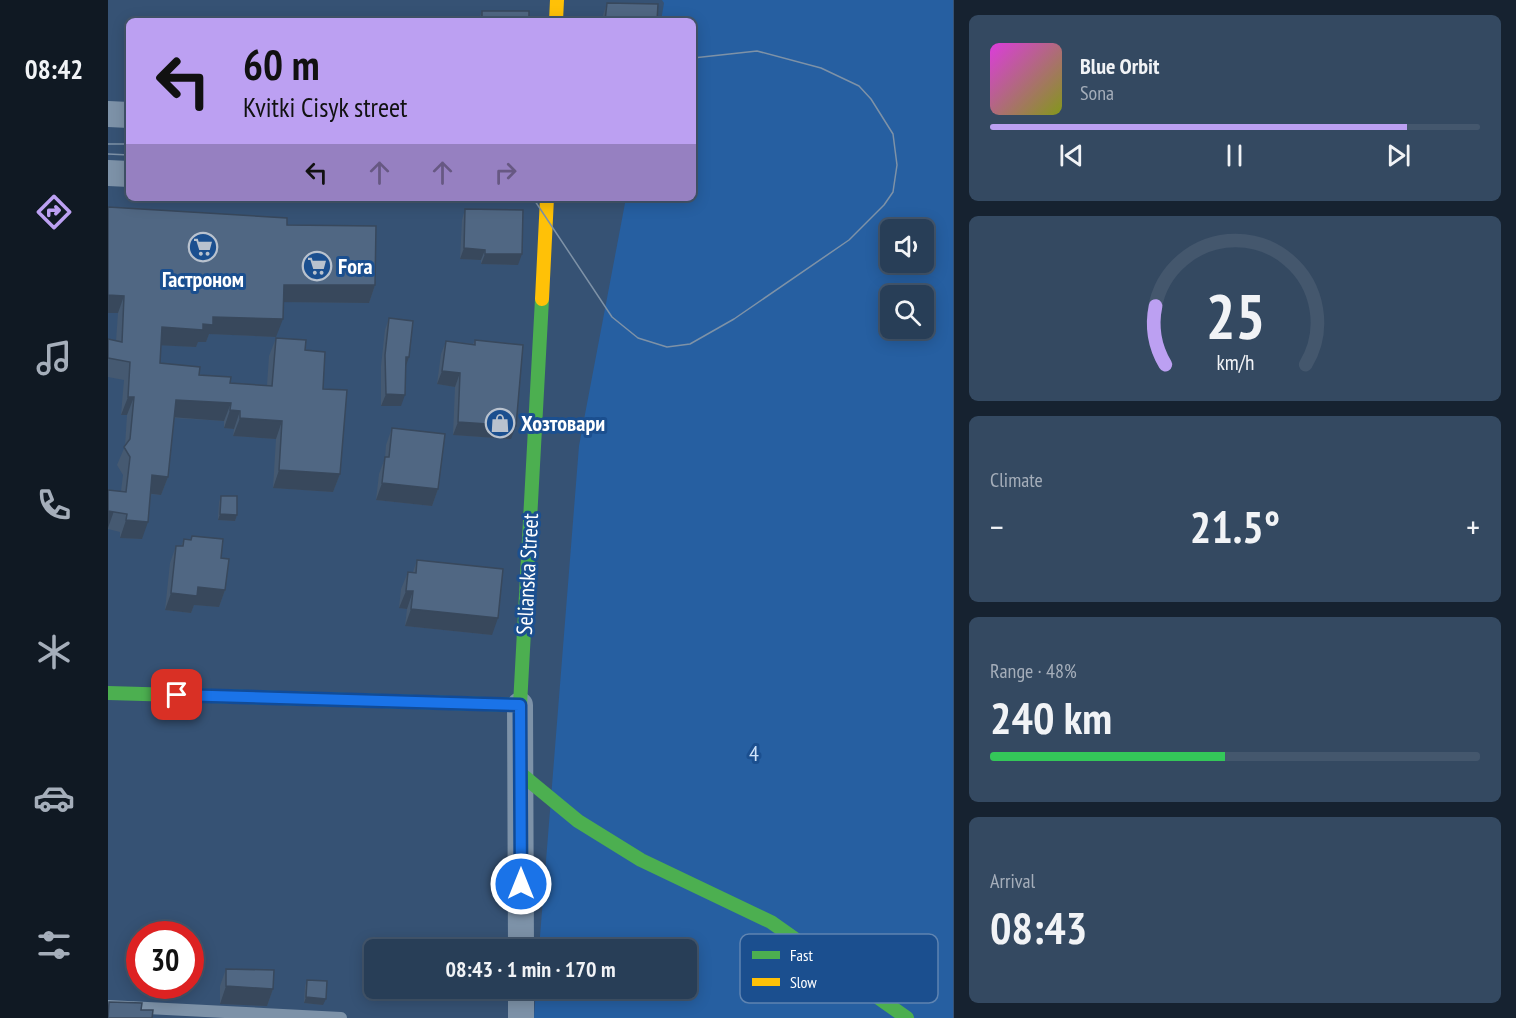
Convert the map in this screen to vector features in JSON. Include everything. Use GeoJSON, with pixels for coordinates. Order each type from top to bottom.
{"type":"FeatureCollection","features":[{"type":"Feature","properties":{"kind":"street"},"geometry":{"type":"LineString","coordinates":[[556,18],[557,0]]}},
{"type":"Feature","properties":{"kind":"street"},"geometry":{"type":"LineString","coordinates":[[108,114],[126,115]]}},
{"type":"Feature","properties":{"kind":"street"},"geometry":{"type":"LineString","coordinates":[[108,173],[126,174]]}},
{"type":"Feature","properties":{"kind":"street","name":"Selianska Street"},"geometry":{"type":"LineString","coordinates":[[521,939],[520,705],[547,201]]}},
{"type":"Feature","properties":{"kind":"street"},"geometry":{"type":"LineString","coordinates":[[108,693],[520,705]]}},
{"type":"Feature","properties":{"kind":"street"},"geometry":{"type":"LineString","coordinates":[[521,774],[578,821],[641,860],[771,922],[788,934]]}},
{"type":"Feature","properties":{"kind":"street"},"geometry":{"type":"LineString","coordinates":[[520,1018],[521,999]]}},
{"type":"Feature","properties":{"kind":"street"},"geometry":{"type":"LineString","coordinates":[[886,1003],[907,1018]]}},
{"type":"Feature","properties":{"kind":"lane"},"geometry":{"type":"LineString","coordinates":[[108,1006],[341,1018]]}},
{"type":"Feature","properties":{"kind":"green space","name":"4"},"geometry":{"type":"Polygon","coordinates":[[[662,0],[953,0],[953,1018],[534,1018],[535,999],[697,999],[697,939],[540,939],[579,446],[625,201],[696,201],[696,18],[662,18],[664,3],[662,0]]]}},
{"type":"Feature","properties":{"kind":"building"},"geometry":{"type":"Polygon","coordinates":[[[607,3],[658,4],[657,18],[605,18],[607,3]]]}},
{"type":"Feature","properties":{"kind":"building"},"geometry":{"type":"Polygon","coordinates":[[[482,11],[529,11],[529,18],[482,18],[482,11]]]}},
{"type":"Feature","properties":{"kind":"building"},"geometry":{"type":"Polygon","coordinates":[[[108,207],[287,218],[287,225],[376,226],[375,285],[284,285],[283,319],[213,317],[213,325],[203,324],[203,330],[162,327],[160,363],[200,367],[199,375],[231,377],[230,383],[272,386],[276,338],[306,340],[305,350],[325,352],[323,389],[347,390],[340,474],[279,470],[282,421],[240,418],[240,411],[230,410],[231,403],[176,400],[168,477],[152,475],[148,522],[126,520],[127,514],[108,511],[108,490],[126,492],[130,457],[124,447],[130,439],[134,397],[128,397],[130,362],[108,358],[108,339],[122,342],[124,296],[108,295],[108,207]]]}},
{"type":"Feature","properties":{"kind":"building"},"geometry":{"type":"Polygon","coordinates":[[[465,209],[523,210],[522,254],[485,254],[485,250],[464,248],[465,209]]]}},
{"type":"Feature","properties":{"kind":"building"},"geometry":{"type":"Polygon","coordinates":[[[389,318],[413,321],[409,357],[406,357],[405,395],[386,394],[385,355],[389,318]]]}},
{"type":"Feature","properties":{"kind":"building"},"geometry":{"type":"Polygon","coordinates":[[[475,340],[523,345],[516,426],[458,422],[460,373],[442,371],[446,341],[475,345],[475,340]]]}},
{"type":"Feature","properties":{"kind":"building"},"geometry":{"type":"Polygon","coordinates":[[[392,428],[445,434],[438,489],[382,483],[385,457],[389,457],[392,428]]]}},
{"type":"Feature","properties":{"kind":"building"},"geometry":{"type":"Polygon","coordinates":[[[221,496],[237,496],[237,515],[220,514],[221,496]]]}},
{"type":"Feature","properties":{"kind":"building"},"geometry":{"type":"Polygon","coordinates":[[[192,536],[223,539],[221,558],[229,559],[225,590],[198,587],[197,596],[171,593],[176,546],[183,546],[184,539],[191,540],[192,536]]]}},
{"type":"Feature","properties":{"kind":"building"},"geometry":{"type":"Polygon","coordinates":[[[417,560],[503,569],[498,618],[411,609],[413,591],[406,591],[408,572],[416,573],[417,560]]]}},
{"type":"Feature","properties":{"kind":"building"},"geometry":{"type":"Polygon","coordinates":[[[226,969],[274,970],[273,989],[226,986],[226,969]]]}},
{"type":"Feature","properties":{"kind":"building"},"geometry":{"type":"Polygon","coordinates":[[[307,980],[327,981],[326,999],[306,997],[307,980]]]}},
{"type":"Feature","properties":{"kind":"building"},"geometry":{"type":"Polygon","coordinates":[[[109,1002],[142,1003],[141,1010],[153,1010],[152,1018],[108,1018],[109,1002]]]}},
{"type":"Feature","properties":{"kind":"tram line"},"geometry":{"type":"LineString","coordinates":[[535,201],[612,317],[638,338],[667,347],[690,344],[734,319],[849,240],[884,205],[893,192],[897,165],[893,134],[871,99],[859,86],[821,68],[757,51],[696,58]]}},
{"type":"Feature","properties":{"kind":"tram line"},"geometry":{"type":"LineString","coordinates":[[108,144],[126,144]]}},
{"type":"Feature","properties":{"kind":"tram line"},"geometry":{"type":"LineString","coordinates":[[108,154],[126,155]]}},
{"type":"Feature","properties":{"kind":"traffic: fast"},"geometry":{"type":"LineString","coordinates":[[108,693],[520,705],[542,299]]}},
{"type":"Feature","properties":{"kind":"traffic: fast"},"geometry":{"type":"LineString","coordinates":[[521,774],[578,821],[641,860],[771,922],[788,934]]}},
{"type":"Feature","properties":{"kind":"traffic: fast"},"geometry":{"type":"LineString","coordinates":[[886,1003],[907,1018]]}},
{"type":"Feature","properties":{"kind":"traffic: slow"},"geometry":{"type":"LineString","coordinates":[[556,18],[557,0]]}},
{"type":"Feature","properties":{"kind":"traffic: slow"},"geometry":{"type":"LineString","coordinates":[[542,299],[547,201]]}},
{"type":"Feature","properties":{"kind":"place","name":"Гастроном"},"geometry":{"type":"Point","coordinates":[203,247]}},
{"type":"Feature","properties":{"kind":"place","name":"Fora"},"geometry":{"type":"Point","coordinates":[317,266]}},
{"type":"Feature","properties":{"kind":"place","name":"Хозтовари"},"geometry":{"type":"Point","coordinates":[500,423]}},
{"type":"Feature","properties":{"kind":"route"},"geometry":{"type":"LineString","coordinates":[[177,695],[520,705],[521,884]]}}]}
